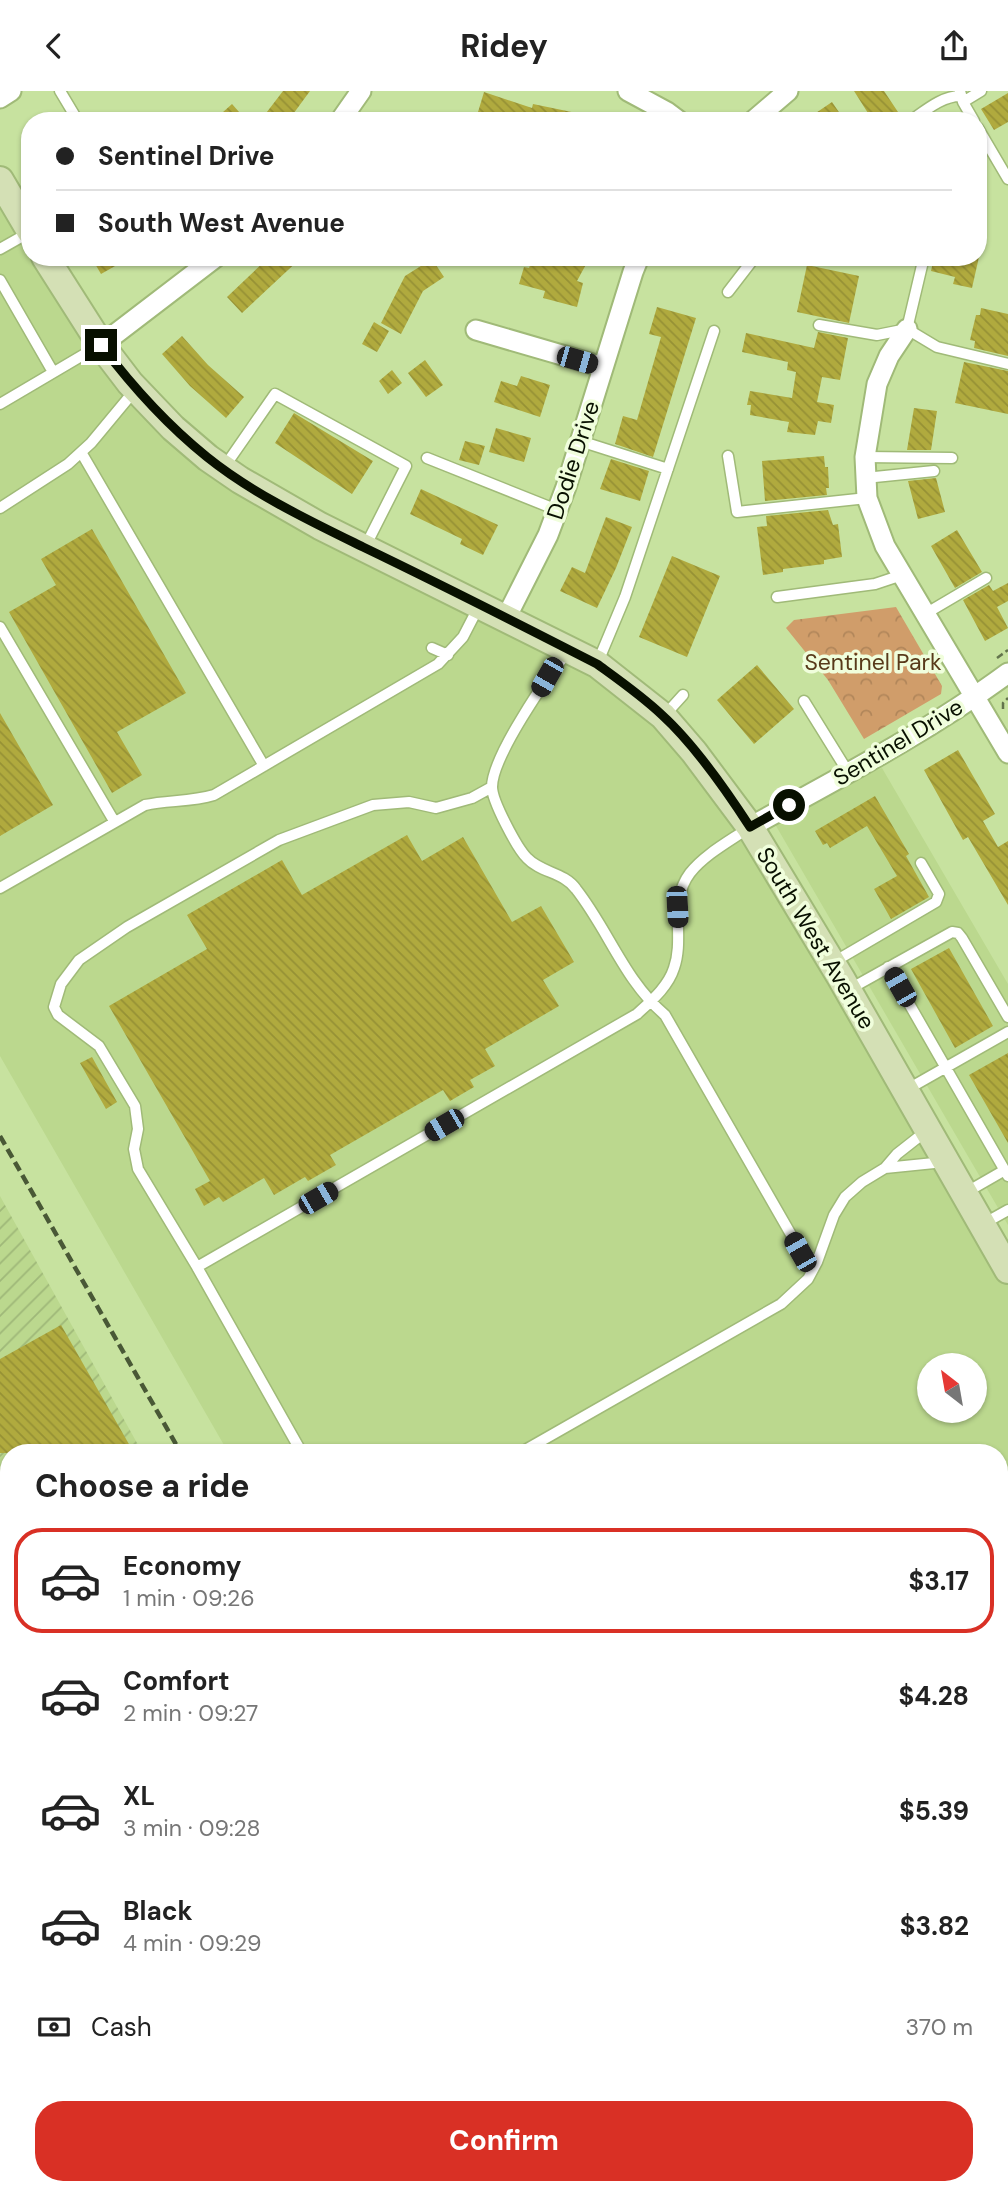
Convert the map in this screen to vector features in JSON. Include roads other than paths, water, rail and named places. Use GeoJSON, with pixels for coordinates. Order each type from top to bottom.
{"type":"FeatureCollection","features":[{"type":"Feature","properties":{"kind":"street"},"geometry":{"type":"LineString","coordinates":[[0,98],[11,91]]}},
{"type":"Feature","properties":{"kind":"street"},"geometry":{"type":"LineString","coordinates":[[347,112],[361,91]]}},
{"type":"Feature","properties":{"kind":"street"},"geometry":{"type":"LineString","coordinates":[[628,91],[667,112]]}},
{"type":"Feature","properties":{"kind":"street"},"geometry":{"type":"LineString","coordinates":[[764,112],[788,91]]}},
{"type":"Feature","properties":{"kind":"street"},"geometry":{"type":"LineString","coordinates":[[0,180],[21,216]]}},
{"type":"Feature","properties":{"kind":"street","name":"South West Avenue"},"geometry":{"type":"LineString","coordinates":[[51,266],[101,345],[136,389],[173,428],[224,469],[290,510],[597,664],[663,716],[694,752],[750,827],[906,1090],[1008,1270]]}},
{"type":"Feature","properties":{"kind":"street"},"geometry":{"type":"LineString","coordinates":[[101,345],[204,266]]}},
{"type":"Feature","properties":{"kind":"street","name":"Dodie Drive"},"geometry":{"type":"LineString","coordinates":[[506,618],[548,535],[635,266]]}},
{"type":"Feature","properties":{"kind":"street"},"geometry":{"type":"LineString","coordinates":[[907,329],[889,356],[877,384],[865,457],[866,488],[885,546],[1008,753]]}},
{"type":"Feature","properties":{"kind":"street"},"geometry":{"type":"LineString","coordinates":[[476,330],[603,367]]}},
{"type":"Feature","properties":{"kind":"street","name":"Sentinel Drive"},"geometry":{"type":"LineString","coordinates":[[750,827],[974,697],[1008,673]]}},
{"type":"Feature","properties":{"kind":"lane"},"geometry":{"type":"LineString","coordinates":[[60,91],[73,112]]}},
{"type":"Feature","properties":{"kind":"lane"},"geometry":{"type":"LineString","coordinates":[[924,112],[951,96],[981,91]]}},
{"type":"Feature","properties":{"kind":"lane"},"geometry":{"type":"LineString","coordinates":[[961,96],[969,112]]}},
{"type":"Feature","properties":{"kind":"lane"},"geometry":{"type":"LineString","coordinates":[[987,143],[1008,179]]}},
{"type":"Feature","properties":{"kind":"lane"},"geometry":{"type":"LineString","coordinates":[[0,250],[21,237]]}},
{"type":"Feature","properties":{"kind":"lane"},"geometry":{"type":"LineString","coordinates":[[727,292],[748,266]]}},
{"type":"Feature","properties":{"kind":"lane"},"geometry":{"type":"LineString","coordinates":[[907,329],[922,266]]}},
{"type":"Feature","properties":{"kind":"lane"},"geometry":{"type":"LineString","coordinates":[[0,280],[53,372]]}},
{"type":"Feature","properties":{"kind":"lane"},"geometry":{"type":"LineString","coordinates":[[819,325],[877,335],[907,329],[937,347],[1008,364]]}},
{"type":"Feature","properties":{"kind":"lane"},"geometry":{"type":"LineString","coordinates":[[597,664],[625,597],[714,331]]}},
{"type":"Feature","properties":{"kind":"lane"},"geometry":{"type":"LineString","coordinates":[[0,404],[101,345]]}},
{"type":"Feature","properties":{"kind":"lane"},"geometry":{"type":"LineString","coordinates":[[0,508],[68,464],[136,389]]}},
{"type":"Feature","properties":{"kind":"lane"},"geometry":{"type":"LineString","coordinates":[[224,469],[275,394],[406,465],[365,548]]}},
{"type":"Feature","properties":{"kind":"lane"},"geometry":{"type":"LineString","coordinates":[[580,441],[668,470]]}},
{"type":"Feature","properties":{"kind":"lane"},"geometry":{"type":"LineString","coordinates":[[81,452],[161,579],[250,733],[264,766]]}},
{"type":"Feature","properties":{"kind":"lane"},"geometry":{"type":"LineString","coordinates":[[728,456],[737,512],[866,488],[934,471]]}},
{"type":"Feature","properties":{"kind":"lane"},"geometry":{"type":"LineString","coordinates":[[865,457],[952,458]]}},
{"type":"Feature","properties":{"kind":"lane"},"geometry":{"type":"LineString","coordinates":[[427,458],[557,510]]}},
{"type":"Feature","properties":{"kind":"lane"},"geometry":{"type":"LineString","coordinates":[[777,597],[875,584],[902,575]]}},
{"type":"Feature","properties":{"kind":"lane"},"geometry":{"type":"LineString","coordinates":[[925,614],[986,578]]}},
{"type":"Feature","properties":{"kind":"lane"},"geometry":{"type":"LineString","coordinates":[[0,888],[145,804],[162,801],[183,802],[214,795],[403,686],[448,655],[463,637],[479,605]]}},
{"type":"Feature","properties":{"kind":"lane"},"geometry":{"type":"LineString","coordinates":[[0,627],[114,821]]}},
{"type":"Feature","properties":{"kind":"lane"},"geometry":{"type":"LineString","coordinates":[[432,648],[448,655]]}},
{"type":"Feature","properties":{"kind":"lane"},"geometry":{"type":"LineString","coordinates":[[570,650],[547,677],[497,762],[492,787],[496,806],[527,859],[560,875],[575,887],[637,988],[665,1015],[800,1252],[817,1262]]}},
{"type":"Feature","properties":{"kind":"lane"},"geometry":{"type":"LineString","coordinates":[[663,716],[683,695]]}},
{"type":"Feature","properties":{"kind":"lane"},"geometry":{"type":"LineString","coordinates":[[804,701],[815,727],[848,772]]}},
{"type":"Feature","properties":{"kind":"lane"},"geometry":{"type":"LineString","coordinates":[[297,1444],[138,1169],[134,1149],[138,1129],[135,1107],[99,1046],[58,1015],[54,1007],[61,984],[79,960],[127,927],[279,840],[373,805],[409,802],[436,808],[472,798],[492,787]]}},
{"type":"Feature","properties":{"kind":"lane"},"geometry":{"type":"LineString","coordinates":[[197,1267],[621,1024],[650,1002],[674,969],[678,951],[677,907],[688,875],[700,862],[750,827]]}},
{"type":"Feature","properties":{"kind":"lane"},"geometry":{"type":"LineString","coordinates":[[831,963],[873,935],[939,899],[936,888],[921,863]]}},
{"type":"Feature","properties":{"kind":"lane"},"geometry":{"type":"LineString","coordinates":[[848,991],[945,934],[958,933],[1008,1017]]}},
{"type":"Feature","properties":{"kind":"lane"},"geometry":{"type":"LineString","coordinates":[[888,967],[1006,1173],[965,1193]]}},
{"type":"Feature","properties":{"kind":"lane"},"geometry":{"type":"LineString","coordinates":[[906,1090],[1008,1032]]}},
{"type":"Feature","properties":{"kind":"lane"},"geometry":{"type":"LineString","coordinates":[[536,1444],[781,1304],[808,1279],[845,1197],[862,1182],[885,1168],[897,1154],[928,1129]]}},
{"type":"Feature","properties":{"kind":"lane"},"geometry":{"type":"LineString","coordinates":[[885,1168],[947,1162]]}},
{"type":"Feature","properties":{"kind":"lane"},"geometry":{"type":"LineString","coordinates":[[983,1224],[1008,1210]]}},
{"type":"Feature","properties":{"kind":"railway"},"geometry":{"type":"LineString","coordinates":[[0,1136],[176,1444]]}},
{"type":"Feature","properties":{"kind":"park label","name":"Sentinel Park"},"geometry":{"type":"Point","coordinates":[873,662]}}]}
